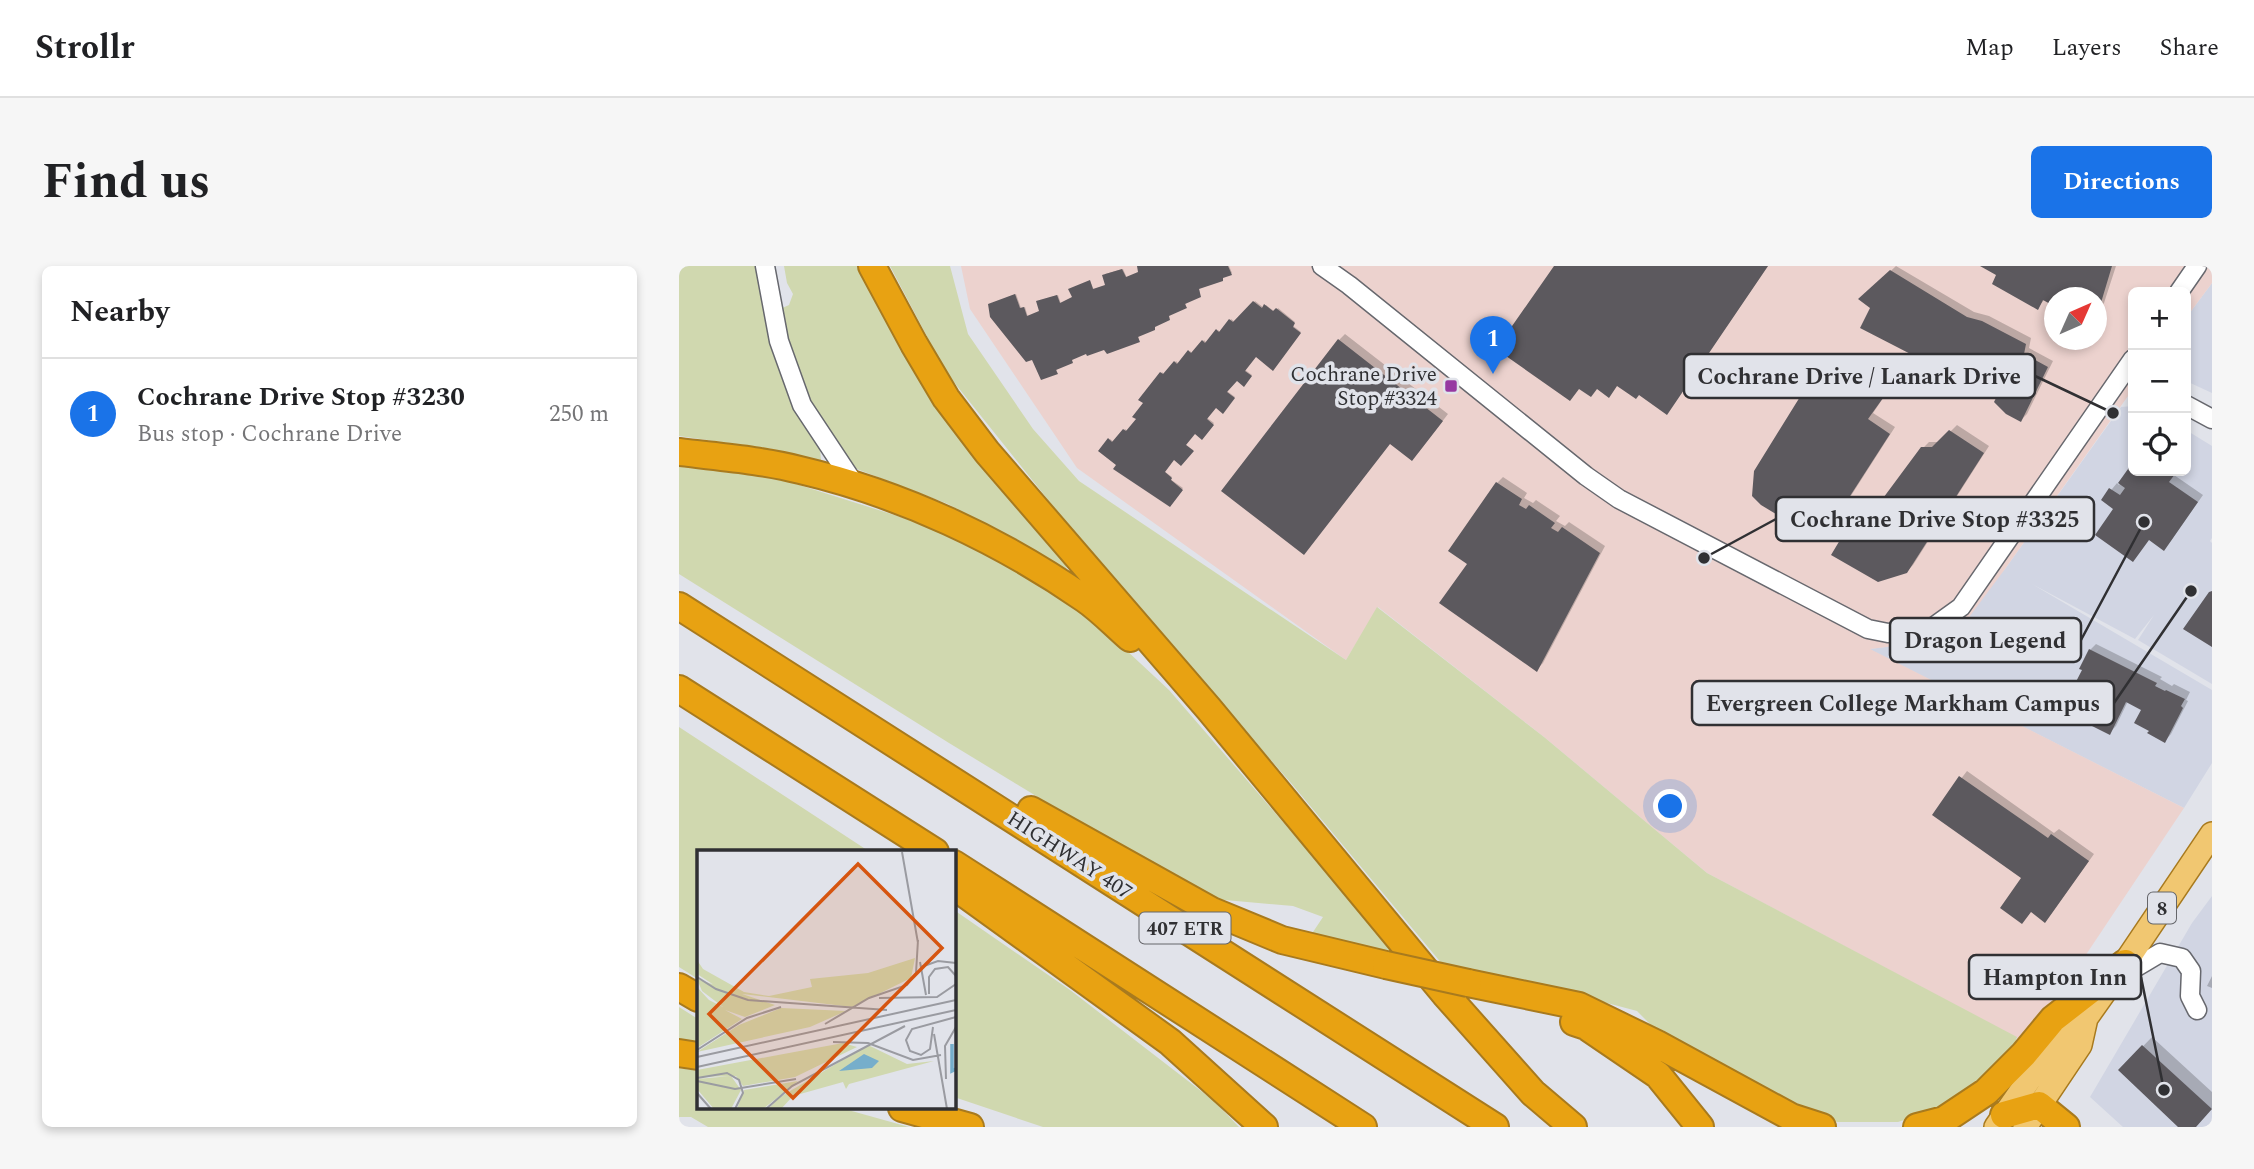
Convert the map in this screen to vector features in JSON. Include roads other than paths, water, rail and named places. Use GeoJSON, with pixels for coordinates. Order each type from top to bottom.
{"type":"FeatureCollection","features":[{"type":"Feature","properties":{"kind":"highway"},"geometry":{"type":"LineString","coordinates":[[872,266],[939,387],[970,430],[1209,709],[1445,994],[1534,1093],[1573,1127]]}},
{"type":"Feature","properties":{"kind":"highway"},"geometry":{"type":"LineString","coordinates":[[679,452],[797,469],[855,485],[941,517],[1025,561],[1087,601],[1209,709]]}},
{"type":"Feature","properties":{"kind":"highway","name":"HIGHWAY 407"},"geometry":{"type":"LineString","coordinates":[[679,606],[1495,1127]]}},
{"type":"Feature","properties":{"kind":"highway"},"geometry":{"type":"LineString","coordinates":[[679,689],[932,850]]}},
{"type":"Feature","properties":{"kind":"highway"},"geometry":{"type":"LineString","coordinates":[[874,730],[939,756],[1059,827],[1212,911],[1282,940],[1579,1006],[1657,1044],[1791,1117],[1822,1127]]}},
{"type":"Feature","properties":{"kind":"highway"},"geometry":{"type":"LineString","coordinates":[[820,778],[910,850]]}},
{"type":"Feature","properties":{"kind":"highway"},"geometry":{"type":"LineString","coordinates":[[955,865],[1363,1127]]}},
{"type":"Feature","properties":{"kind":"highway"},"geometry":{"type":"LineString","coordinates":[[955,887],[1170,1042],[1264,1127]]}},
{"type":"Feature","properties":{"kind":"highway"},"geometry":{"type":"LineString","coordinates":[[1917,1127],[1944,1119],[1986,1092],[2024,1054],[2053,1019],[2119,972]]}},
{"type":"Feature","properties":{"kind":"highway"},"geometry":{"type":"LineString","coordinates":[[1468,983],[1586,1026],[1658,1075],[1700,1127]]}},
{"type":"Feature","properties":{"kind":"highway"},"geometry":{"type":"LineString","coordinates":[[679,987],[697,997]]}},
{"type":"Feature","properties":{"kind":"highway"},"geometry":{"type":"LineString","coordinates":[[679,1054],[697,1056]]}},
{"type":"Feature","properties":{"kind":"highway"},"geometry":{"type":"LineString","coordinates":[[909,1110],[970,1127]]}},
{"type":"Feature","properties":{"kind":"highway"},"geometry":{"type":"LineString","coordinates":[[935,1110],[976,1127]]}},
{"type":"Feature","properties":{"kind":"highway"},"geometry":{"type":"LineString","coordinates":[[2016,1119],[2066,1127]]}},
{"type":"Feature","properties":{"kind":"main road","name":"8"},"geometry":{"type":"LineString","coordinates":[[2016,1119],[2080,1045],[2086,1018],[2212,834]]}},
{"type":"Feature","properties":{"kind":"main road","name":"8"},"geometry":{"type":"LineString","coordinates":[[2016,1119],[2068,1024],[2086,1018]]}},
{"type":"Feature","properties":{"kind":"street"},"geometry":{"type":"LineString","coordinates":[[765,266],[779,341],[802,405],[855,485]]}},
{"type":"Feature","properties":{"kind":"street"},"geometry":{"type":"LineString","coordinates":[[1322,266],[1586,476],[1619,499],[1868,629],[1888,633],[1929,630],[1961,607],[2128,373]]}},
{"type":"Feature","properties":{"kind":"street"},"geometry":{"type":"LineString","coordinates":[[2182,287],[2196,266]]}},
{"type":"Feature","properties":{"kind":"street"},"geometry":{"type":"LineString","coordinates":[[2191,407],[2212,419]]}},
{"type":"Feature","properties":{"kind":"street"},"geometry":{"type":"LineString","coordinates":[[2119,972],[2160,953],[2182,958],[2190,971],[2190,996],[2197,1010]]}},
{"type":"Feature","properties":{"kind":"place","name":"Cochrane Drive Stop #3230"},"geometry":{"type":"Point","coordinates":[1493,374]}},
{"type":"Feature","properties":{"kind":"place","name":"Cochrane Drive Stop #3324"},"geometry":{"type":"Point","coordinates":[1451,386]}},
{"type":"Feature","properties":{"kind":"place","name":"Cochrane Drive / Lanark Drive"},"geometry":{"type":"Point","coordinates":[2113,413]}},
{"type":"Feature","properties":{"kind":"place","name":"Dragon Legend"},"geometry":{"type":"Point","coordinates":[2144,522]}},
{"type":"Feature","properties":{"kind":"place","name":"Cochrane Drive Stop #3325"},"geometry":{"type":"Point","coordinates":[1704,558]}},
{"type":"Feature","properties":{"kind":"place","name":"Evergreen College Markham Campus"},"geometry":{"type":"Point","coordinates":[2191,591]}},
{"type":"Feature","properties":{"kind":"place","name":"Hampton Inn"},"geometry":{"type":"Point","coordinates":[2164,1090]}}]}
